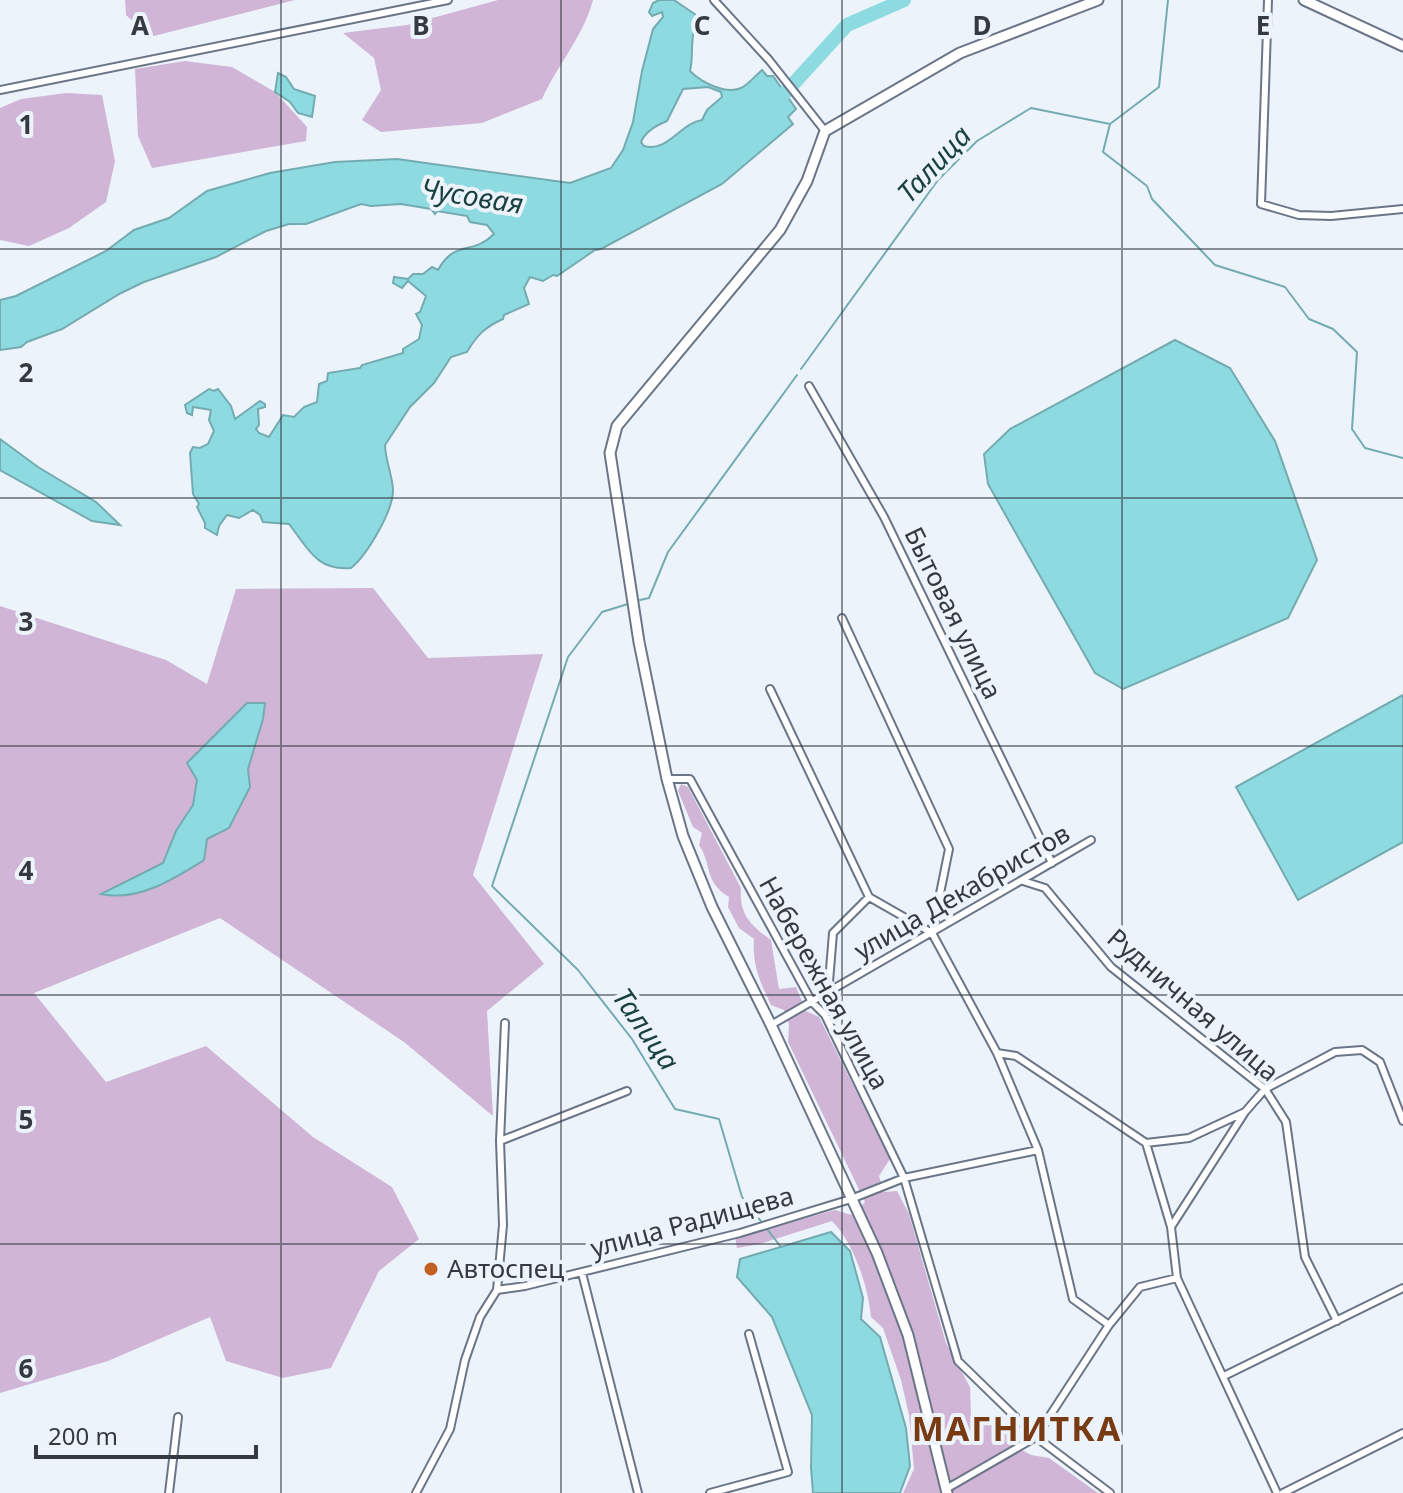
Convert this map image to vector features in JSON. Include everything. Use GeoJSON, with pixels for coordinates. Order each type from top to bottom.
{"type":"FeatureCollection","features":[{"type":"Feature","properties":{"kind":"street"},"geometry":{"type":"LineString","coordinates":[[0,90],[448,0]]}},
{"type":"Feature","properties":{"kind":"street"},"geometry":{"type":"LineString","coordinates":[[714,0],[769,60],[825,131]]}},
{"type":"Feature","properties":{"kind":"street"},"geometry":{"type":"LineString","coordinates":[[1098,0],[960,53],[825,131],[807,181],[780,230],[617,426],[610,453],[639,642],[667,779],[683,836],[712,907],[771,1025],[877,1253],[908,1335],[946,1491],[1036,1437],[1109,1325],[1140,1287],[1177,1278]]}},
{"type":"Feature","properties":{"kind":"street"},"geometry":{"type":"LineString","coordinates":[[1268,0],[1261,204],[1299,215],[1331,216],[1403,209]]}},
{"type":"Feature","properties":{"kind":"street"},"geometry":{"type":"LineString","coordinates":[[1304,0],[1403,46]]}},
{"type":"Feature","properties":{"kind":"street","name":"Бытовая улица"},"geometry":{"type":"LineString","coordinates":[[809,386],[884,517],[1052,863]]}},
{"type":"Feature","properties":{"kind":"street"},"geometry":{"type":"LineString","coordinates":[[842,618],[949,849],[932,933]]}},
{"type":"Feature","properties":{"kind":"street"},"geometry":{"type":"LineString","coordinates":[[770,689],[869,897],[932,933],[997,1053],[1038,1150],[1073,1299],[1109,1325]]}},
{"type":"Feature","properties":{"kind":"street","name":"Набережная улица"},"geometry":{"type":"LineString","coordinates":[[667,779],[690,779],[812,1002],[825,1015],[904,1178],[958,1361],[1036,1437],[1110,1493]]}},
{"type":"Feature","properties":{"kind":"street","name":"улица Декабристов"},"geometry":{"type":"LineString","coordinates":[[771,1025],[1091,840]]}},
{"type":"Feature","properties":{"kind":"street","name":"Рудничная улица"},"geometry":{"type":"LineString","coordinates":[[1023,881],[1045,888],[1111,967],[1265,1089],[1286,1122],[1305,1257],[1337,1321]]}},
{"type":"Feature","properties":{"kind":"street"},"geometry":{"type":"LineString","coordinates":[[828,994],[833,933],[869,897]]}},
{"type":"Feature","properties":{"kind":"street"},"geometry":{"type":"LineString","coordinates":[[416,1493],[450,1429],[465,1360],[480,1317],[497,1290],[503,1225],[500,1141],[505,1023]]}},
{"type":"Feature","properties":{"kind":"street"},"geometry":{"type":"LineString","coordinates":[[1171,1227],[1245,1112],[1265,1089],[1335,1052],[1362,1050],[1380,1062],[1403,1121]]}},
{"type":"Feature","properties":{"kind":"street"},"geometry":{"type":"LineString","coordinates":[[997,1053],[1016,1056],[1146,1143],[1171,1227],[1177,1278],[1277,1493]]}},
{"type":"Feature","properties":{"kind":"street"},"geometry":{"type":"LineString","coordinates":[[500,1141],[627,1091]]}},
{"type":"Feature","properties":{"kind":"street"},"geometry":{"type":"LineString","coordinates":[[1146,1143],[1189,1138],[1245,1112]]}},
{"type":"Feature","properties":{"kind":"street","name":"улица Радищева"},"geometry":{"type":"LineString","coordinates":[[497,1290],[582,1273],[725,1237],[851,1199],[904,1178],[1038,1150]]}},
{"type":"Feature","properties":{"kind":"street"},"geometry":{"type":"LineString","coordinates":[[582,1273],[638,1493]]}},
{"type":"Feature","properties":{"kind":"street"},"geometry":{"type":"LineString","coordinates":[[1224,1376],[1403,1288]]}},
{"type":"Feature","properties":{"kind":"street"},"geometry":{"type":"LineString","coordinates":[[710,1493],[788,1472],[749,1334]]}},
{"type":"Feature","properties":{"kind":"street"},"geometry":{"type":"LineString","coordinates":[[169,1493],[178,1417]]}},
{"type":"Feature","properties":{"kind":"street"},"geometry":{"type":"LineString","coordinates":[[1283,1493],[1403,1433]]}},
{"type":"Feature","properties":{"kind":"shaded area"},"geometry":{"type":"Polygon","coordinates":[[[125,0],[295,0],[150,37],[126,15],[125,0]]]}},
{"type":"Feature","properties":{"kind":"shaded area"},"geometry":{"type":"Polygon","coordinates":[[[498,0],[593,0],[583,26],[542,99],[482,123],[381,132],[362,120],[381,90],[374,58],[343,33],[407,25],[498,0]]]}},
{"type":"Feature","properties":{"kind":"shaded area"},"geometry":{"type":"Polygon","coordinates":[[[185,61],[232,67],[275,92],[307,127],[306,141],[152,168],[138,136],[135,69],[185,61]]]}},
{"type":"Feature","properties":{"kind":"shaded area"},"geometry":{"type":"Polygon","coordinates":[[[66,93],[102,95],[115,161],[106,202],[69,228],[29,246],[0,240],[0,108],[21,99],[66,93]]]}},
{"type":"Feature","properties":{"kind":"shaded area"},"geometry":{"type":"Polygon","coordinates":[[[373,588],[428,658],[543,654],[473,875],[544,964],[487,1011],[493,1116],[404,1042],[220,918],[34,993],[106,1082],[206,1046],[313,1137],[392,1187],[419,1239],[379,1271],[331,1368],[283,1378],[226,1361],[210,1317],[108,1361],[0,1393],[0,606],[166,660],[207,684],[236,589],[373,588]]]}},
{"type":"Feature","properties":{"kind":"shaded area"},"geometry":{"type":"Polygon","coordinates":[[[681,784],[688,787],[741,888],[747,918],[771,940],[779,989],[796,987],[806,1011],[819,1017],[890,1159],[879,1176],[884,1192],[897,1191],[909,1214],[946,1343],[970,1387],[971,1415],[988,1414],[1020,1432],[1013,1445],[1031,1455],[1049,1458],[1098,1493],[903,1493],[914,1469],[909,1415],[901,1380],[883,1328],[871,1317],[859,1266],[840,1230],[832,1221],[760,1244],[737,1248],[735,1237],[835,1210],[852,1215],[865,1202],[788,1042],[789,1024],[784,1010],[771,1005],[763,989],[756,965],[754,939],[739,928],[728,907],[729,897],[712,879],[699,845],[702,833],[693,827],[678,791],[681,784]]]}},
{"type":"Feature","properties":{"kind":"water"},"geometry":{"type":"Polygon","coordinates":[[[674,0],[696,15],[690,71],[714,86],[735,90],[746,85],[762,70],[767,76],[773,76],[796,109],[788,117],[793,124],[722,184],[595,250],[557,276],[543,281],[530,277],[524,288],[529,304],[504,315],[503,319],[482,332],[467,352],[451,357],[434,383],[410,407],[385,445],[392,498],[378,532],[351,568],[321,562],[289,524],[263,522],[253,510],[239,518],[227,515],[217,535],[205,528],[193,494],[190,453],[193,447],[208,444],[214,431],[209,420],[211,410],[193,407],[192,415],[187,413],[185,405],[209,389],[218,389],[231,406],[235,419],[260,401],[265,407],[258,409],[259,425],[256,429],[269,437],[283,415],[294,417],[304,407],[317,402],[319,384],[327,381],[328,373],[360,368],[403,353],[403,349],[419,339],[422,325],[416,314],[420,312],[426,296],[408,281],[402,288],[393,283],[394,277],[408,279],[432,267],[438,270],[451,254],[478,245],[494,234],[487,225],[470,222],[467,216],[437,211],[435,214],[431,209],[401,204],[361,204],[306,224],[289,224],[266,231],[216,257],[121,293],[62,329],[21,347],[0,350],[0,300],[16,296],[106,251],[134,230],[169,218],[207,191],[270,173],[335,162],[397,159],[570,183],[611,168],[623,150],[633,122],[653,29],[663,17],[662,12],[652,16],[649,12],[653,3],[674,0]],[[708,87],[683,89],[667,121],[652,129],[641,142],[644,146],[652,147],[667,142],[687,126],[702,120],[707,110],[722,97],[721,92],[708,87]]]}},
{"type":"Feature","properties":{"kind":"water"},"geometry":{"type":"Polygon","coordinates":[[[278,73],[286,77],[294,89],[315,96],[312,117],[298,113],[290,102],[275,92],[278,73]]]}},
{"type":"Feature","properties":{"kind":"water"},"geometry":{"type":"Polygon","coordinates":[[[1175,340],[1230,368],[1275,441],[1317,560],[1288,618],[1123,689],[1095,673],[988,484],[984,454],[1010,429],[1175,340]]]}},
{"type":"Feature","properties":{"kind":"water"},"geometry":{"type":"Polygon","coordinates":[[[0,439],[38,467],[96,502],[120,525],[92,521],[0,470],[0,439]]]}},
{"type":"Feature","properties":{"kind":"water"},"geometry":{"type":"Polygon","coordinates":[[[1403,695],[1403,842],[1298,900],[1236,787],[1403,695]]]}},
{"type":"Feature","properties":{"kind":"water"},"geometry":{"type":"Polygon","coordinates":[[[247,703],[265,703],[263,719],[248,769],[250,787],[229,828],[207,839],[204,860],[168,881],[128,895],[101,894],[163,863],[176,831],[193,805],[197,780],[187,763],[247,703]]]}},
{"type":"Feature","properties":{"kind":"water"},"geometry":{"type":"Polygon","coordinates":[[[831,1232],[850,1251],[863,1298],[861,1319],[880,1337],[906,1428],[910,1466],[900,1493],[813,1493],[812,1415],[772,1317],[737,1277],[740,1259],[831,1232]]]}},
{"type":"Feature","properties":{"kind":"waterway","name":"Чусовая"},"geometry":{"type":"LineString","coordinates":[[774,105],[847,25],[904,0]]}},
{"type":"Feature","properties":{"kind":"waterway","name":"Талица"},"geometry":{"type":"LineString","coordinates":[[801,369],[938,180],[977,141],[1031,108],[1110,124],[1159,87],[1168,0]]}},
{"type":"Feature","properties":{"kind":"waterway"},"geometry":{"type":"LineString","coordinates":[[1110,124],[1103,152],[1147,186],[1152,199],[1215,265],[1285,287],[1309,319],[1333,329],[1357,352],[1352,429],[1365,448],[1403,458]]}},
{"type":"Feature","properties":{"kind":"waterway","name":"Талица"},"geometry":{"type":"LineString","coordinates":[[640,600],[649,598],[668,552],[797,375]]}},
{"type":"Feature","properties":{"kind":"waterway","name":"Талица"},"geometry":{"type":"LineString","coordinates":[[628,604],[602,612],[568,657],[492,886],[578,970],[632,1039],[675,1109],[719,1119],[742,1197],[781,1247]]}},
{"type":"Feature","properties":{"kind":"place","name":"Автоспец"},"geometry":{"type":"Point","coordinates":[431,1269]}},
{"type":"Feature","properties":{"kind":"district","name":"МАГНИТКА"},"geometry":{"type":"Point","coordinates":[1017,1429]}}]}
